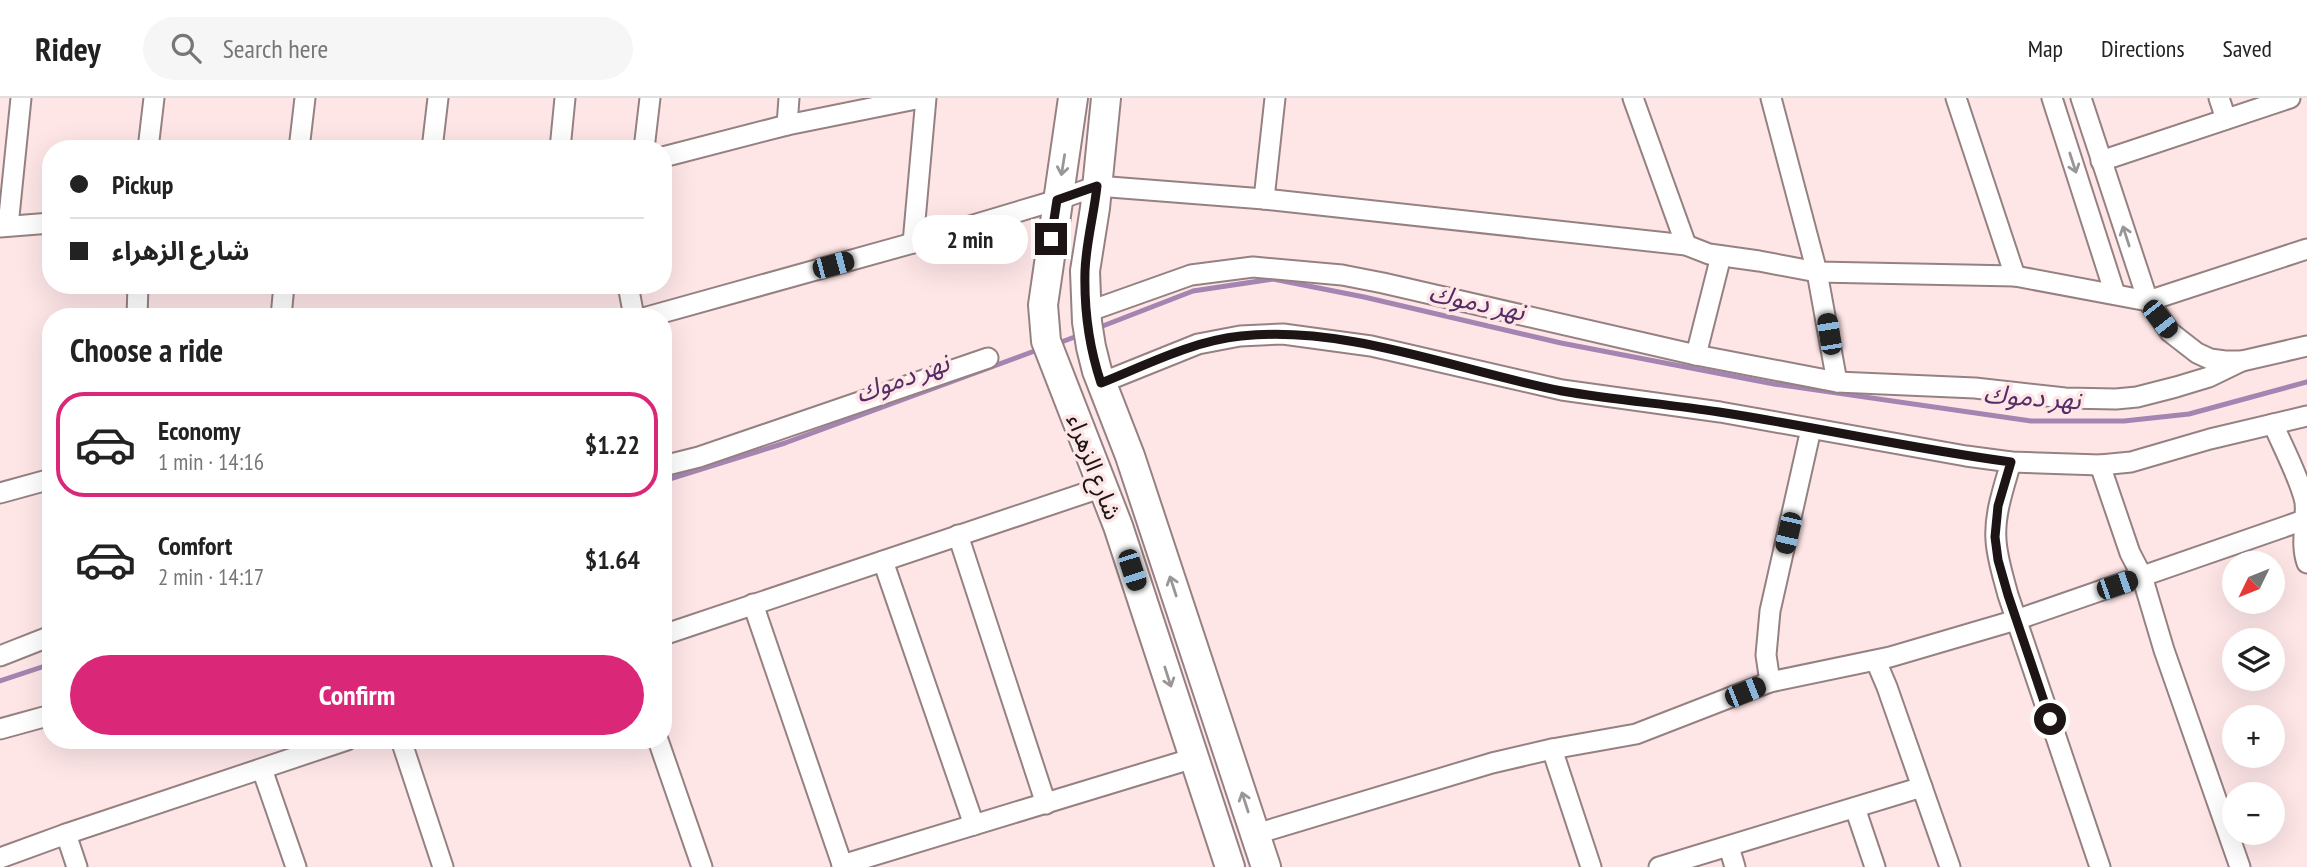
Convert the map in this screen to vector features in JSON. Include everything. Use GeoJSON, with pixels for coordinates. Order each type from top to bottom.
{"type":"FeatureCollection","features":[{"type":"Feature","properties":{"kind":"main road","name":"شارع الزهراء"},"geometry":{"type":"LineString","coordinates":[[1073,98],[1042,305],[1044,332],[1061,383],[1103,487],[1230,867]]}},
{"type":"Feature","properties":{"kind":"main road","name":"شارع الزهراء"},"geometry":{"type":"LineString","coordinates":[[1106,98],[1085,271],[1087,317],[1099,377],[1130,456],[1266,867]]}},
{"type":"Feature","properties":{"kind":"street"},"geometry":{"type":"LineString","coordinates":[[21,98],[4,227],[42,224]]}},
{"type":"Feature","properties":{"kind":"street"},"geometry":{"type":"LineString","coordinates":[[149,140],[154,98]]}},
{"type":"Feature","properties":{"kind":"street"},"geometry":{"type":"LineString","coordinates":[[300,140],[305,98]]}},
{"type":"Feature","properties":{"kind":"street"},"geometry":{"type":"LineString","coordinates":[[433,140],[438,98]]}},
{"type":"Feature","properties":{"kind":"street"},"geometry":{"type":"LineString","coordinates":[[561,140],[565,98]]}},
{"type":"Feature","properties":{"kind":"street"},"geometry":{"type":"LineString","coordinates":[[645,140],[650,98]]}},
{"type":"Feature","properties":{"kind":"street"},"geometry":{"type":"LineString","coordinates":[[786,125],[789,98]]}},
{"type":"Feature","properties":{"kind":"street"},"geometry":{"type":"LineString","coordinates":[[672,155],[786,125],[921,98]]}},
{"type":"Feature","properties":{"kind":"street"},"geometry":{"type":"LineString","coordinates":[[913,243],[926,98]]}},
{"type":"Feature","properties":{"kind":"street"},"geometry":{"type":"LineString","coordinates":[[1264,199],[1275,98]]}},
{"type":"Feature","properties":{"kind":"street"},"geometry":{"type":"LineString","coordinates":[[1633,98],[1686,245]]}},
{"type":"Feature","properties":{"kind":"street"},"geometry":{"type":"LineString","coordinates":[[1771,98],[1818,272],[1837,382]]}},
{"type":"Feature","properties":{"kind":"street"},"geometry":{"type":"LineString","coordinates":[[1956,98],[2015,276]]}},
{"type":"Feature","properties":{"kind":"street"},"geometry":{"type":"LineString","coordinates":[[2052,98],[2115,294]]}},
{"type":"Feature","properties":{"kind":"street"},"geometry":{"type":"LineString","coordinates":[[2081,98],[2148,301],[2170,332],[2197,353],[2210,359],[2242,360],[2307,346]]}},
{"type":"Feature","properties":{"kind":"street"},"geometry":{"type":"LineString","coordinates":[[2219,98],[2226,119]]}},
{"type":"Feature","properties":{"kind":"street"},"geometry":{"type":"LineString","coordinates":[[2101,161],[2290,98]]}},
{"type":"Feature","properties":{"kind":"street"},"geometry":{"type":"LineString","coordinates":[[672,310],[913,243],[1097,186],[1264,199],[1686,245],[1721,256],[1818,272],[2015,276],[2148,301],[2307,249]]}},
{"type":"Feature","properties":{"kind":"street"},"geometry":{"type":"LineString","coordinates":[[1696,355],[1721,256]]}},
{"type":"Feature","properties":{"kind":"street"},"geometry":{"type":"LineString","coordinates":[[1087,317],[1191,275],[1253,267],[1342,275],[1383,283],[1696,355],[1837,382],[1975,388],[2065,398],[2116,399],[2137,397],[2209,377],[2242,360]]}},
{"type":"Feature","properties":{"kind":"street"},"geometry":{"type":"LineString","coordinates":[[1099,377],[1198,344],[1240,336],[1283,334],[1371,346],[1562,390],[1720,412],[2011,462],[2100,466],[2131,462],[2210,439],[2307,416]]}},
{"type":"Feature","properties":{"kind":"street"},"geometry":{"type":"LineString","coordinates":[[672,464],[699,457],[988,358]]}},
{"type":"Feature","properties":{"kind":"street"},"geometry":{"type":"LineString","coordinates":[[2273,424],[2304,500],[2306,519],[2303,541],[2307,563]]}},
{"type":"Feature","properties":{"kind":"street"},"geometry":{"type":"LineString","coordinates":[[1770,682],[1766,655],[1770,611],[1811,429]]}},
{"type":"Feature","properties":{"kind":"street"},"geometry":{"type":"LineString","coordinates":[[2011,462],[1998,506],[1995,537],[1998,560],[2100,867]]}},
{"type":"Feature","properties":{"kind":"street"},"geometry":{"type":"LineString","coordinates":[[2100,466],[2130,553],[2142,576],[2164,650],[2240,867]]}},
{"type":"Feature","properties":{"kind":"street"},"geometry":{"type":"LineString","coordinates":[[0,493],[42,481]]}},
{"type":"Feature","properties":{"kind":"street"},"geometry":{"type":"LineString","coordinates":[[672,632],[1103,487]]}},
{"type":"Feature","properties":{"kind":"street"},"geometry":{"type":"LineString","coordinates":[[1255,834],[1492,763],[1636,734],[1770,682],[1876,661],[2017,620],[2306,519]]}},
{"type":"Feature","properties":{"kind":"street"},"geometry":{"type":"LineString","coordinates":[[958,535],[1046,804]]}},
{"type":"Feature","properties":{"kind":"street"},"geometry":{"type":"LineString","coordinates":[[883,561],[974,825]]}},
{"type":"Feature","properties":{"kind":"street"},"geometry":{"type":"LineString","coordinates":[[753,604],[843,866],[1194,758]]}},
{"type":"Feature","properties":{"kind":"street"},"geometry":{"type":"LineString","coordinates":[[0,656],[42,640]]}},
{"type":"Feature","properties":{"kind":"street"},"geometry":{"type":"LineString","coordinates":[[1876,661],[1950,867]]}},
{"type":"Feature","properties":{"kind":"street"},"geometry":{"type":"LineString","coordinates":[[0,729],[42,717]]}},
{"type":"Feature","properties":{"kind":"street"},"geometry":{"type":"LineString","coordinates":[[4,853],[321,749]]}},
{"type":"Feature","properties":{"kind":"street"},"geometry":{"type":"LineString","coordinates":[[404,749],[443,867]]}},
{"type":"Feature","properties":{"kind":"street"},"geometry":{"type":"LineString","coordinates":[[661,749],[702,867]]}},
{"type":"Feature","properties":{"kind":"street"},"geometry":{"type":"LineString","coordinates":[[1552,749],[1591,867]]}},
{"type":"Feature","properties":{"kind":"street"},"geometry":{"type":"LineString","coordinates":[[262,769],[296,867]]}},
{"type":"Feature","properties":{"kind":"street"},"geometry":{"type":"LineString","coordinates":[[1659,867],[1922,787]]}},
{"type":"Feature","properties":{"kind":"street"},"geometry":{"type":"LineString","coordinates":[[1855,808],[1875,867]]}},
{"type":"Feature","properties":{"kind":"street"},"geometry":{"type":"LineString","coordinates":[[66,834],[77,867]]}},
{"type":"Feature","properties":{"kind":"street"},"geometry":{"type":"LineString","coordinates":[[1729,847],[1735,867]]}},
{"type":"Feature","properties":{"kind":"waterway","name":"نهر دموك"},"geometry":{"type":"LineString","coordinates":[[1095,329],[1193,291],[1273,279],[1364,297],[1561,343],[1774,384],[2031,421],[2124,421],[2189,414],[2307,382]]}},
{"type":"Feature","properties":{"kind":"waterway","name":"نهر دموك"},"geometry":{"type":"LineString","coordinates":[[1056,344],[1080,335]]}},
{"type":"Feature","properties":{"kind":"waterway","name":"نهر دموك"},"geometry":{"type":"LineString","coordinates":[[672,478],[785,443],[1040,349]]}},
{"type":"Feature","properties":{"kind":"waterway","name":"نهر دموك"},"geometry":{"type":"LineString","coordinates":[[0,681],[42,667]]}},
{"type":"Feature","properties":{"kind":"route"},"geometry":{"type":"LineString","coordinates":[[1051,239],[1057,200],[1097,186],[1085,271],[1087,322],[1101,383],[1198,344],[1240,336],[1283,334],[1371,346],[1562,390],[1720,412],[2011,462],[1998,506],[1995,537],[1998,560],[2050,719]]}}]}
